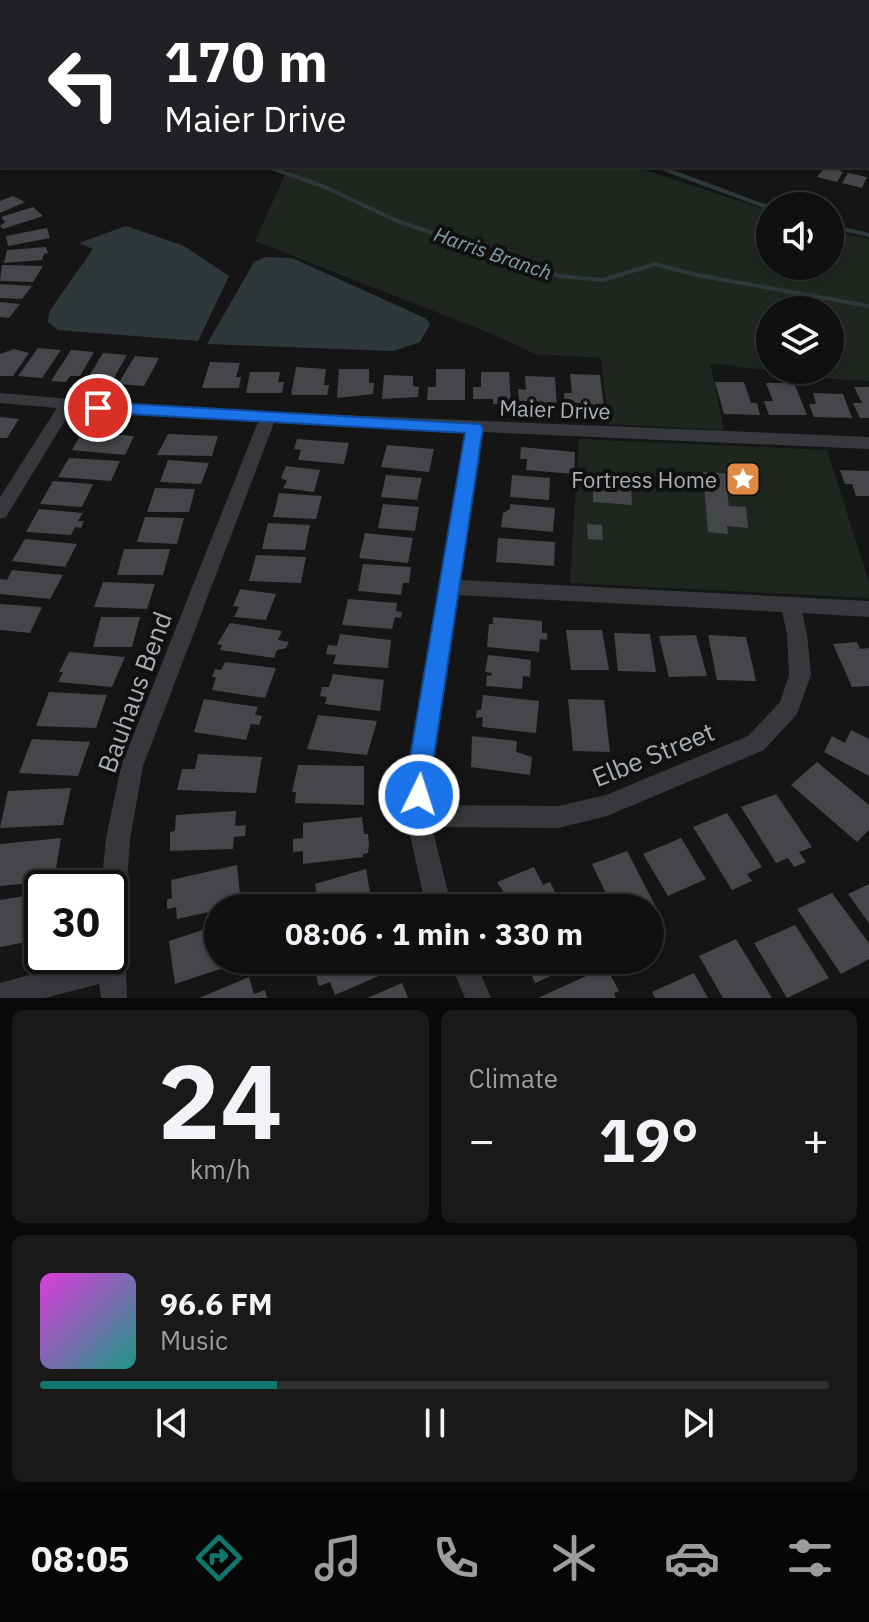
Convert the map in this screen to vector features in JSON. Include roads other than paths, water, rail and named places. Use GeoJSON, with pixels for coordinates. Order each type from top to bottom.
{"type":"FeatureCollection","features":[{"type":"Feature","properties":{"kind":"street","name":"Maier Drive"},"geometry":{"type":"LineString","coordinates":[[0,398],[66,406],[474,428],[869,443]]}},
{"type":"Feature","properties":{"kind":"street"},"geometry":{"type":"LineString","coordinates":[[0,512],[66,406]]}},
{"type":"Feature","properties":{"kind":"street","name":"Bauhaus Bend"},"geometry":{"type":"LineString","coordinates":[[115,870],[132,766],[268,417]]}},
{"type":"Feature","properties":{"kind":"street"},"geometry":{"type":"LineString","coordinates":[[436,894],[418,816],[420,763],[474,428]]}},
{"type":"Feature","properties":{"kind":"street"},"geometry":{"type":"LineString","coordinates":[[450,587],[869,609]]}},
{"type":"Feature","properties":{"kind":"street","name":"Elbe Street"},"geometry":{"type":"LineString","coordinates":[[418,816],[558,817],[607,805],[756,743],[789,707],[800,675],[797,634],[790,606]]}},
{"type":"Feature","properties":{"kind":"street"},"geometry":{"type":"LineString","coordinates":[[0,996],[87,974]]}},
{"type":"Feature","properties":{"kind":"street","name":"Bauhaus Bend"},"geometry":{"type":"LineString","coordinates":[[112,974],[114,998]]}},
{"type":"Feature","properties":{"kind":"street"},"geometry":{"type":"LineString","coordinates":[[468,974],[478,998]]}},
{"type":"Feature","properties":{"kind":"waterway","name":"Harris Branch"},"geometry":{"type":"LineString","coordinates":[[272,168],[325,187],[397,221],[560,276],[603,280],[655,264],[697,275],[869,306]]}},
{"type":"Feature","properties":{"kind":"waterway"},"geometry":{"type":"LineString","coordinates":[[661,168],[756,203]]}},
{"type":"Feature","properties":{"kind":"waterway"},"geometry":{"type":"LineString","coordinates":[[844,229],[869,235]]}},
{"type":"Feature","properties":{"kind":"place","name":"Fortress Home"},"geometry":{"type":"Point","coordinates":[743,479]}}]}
